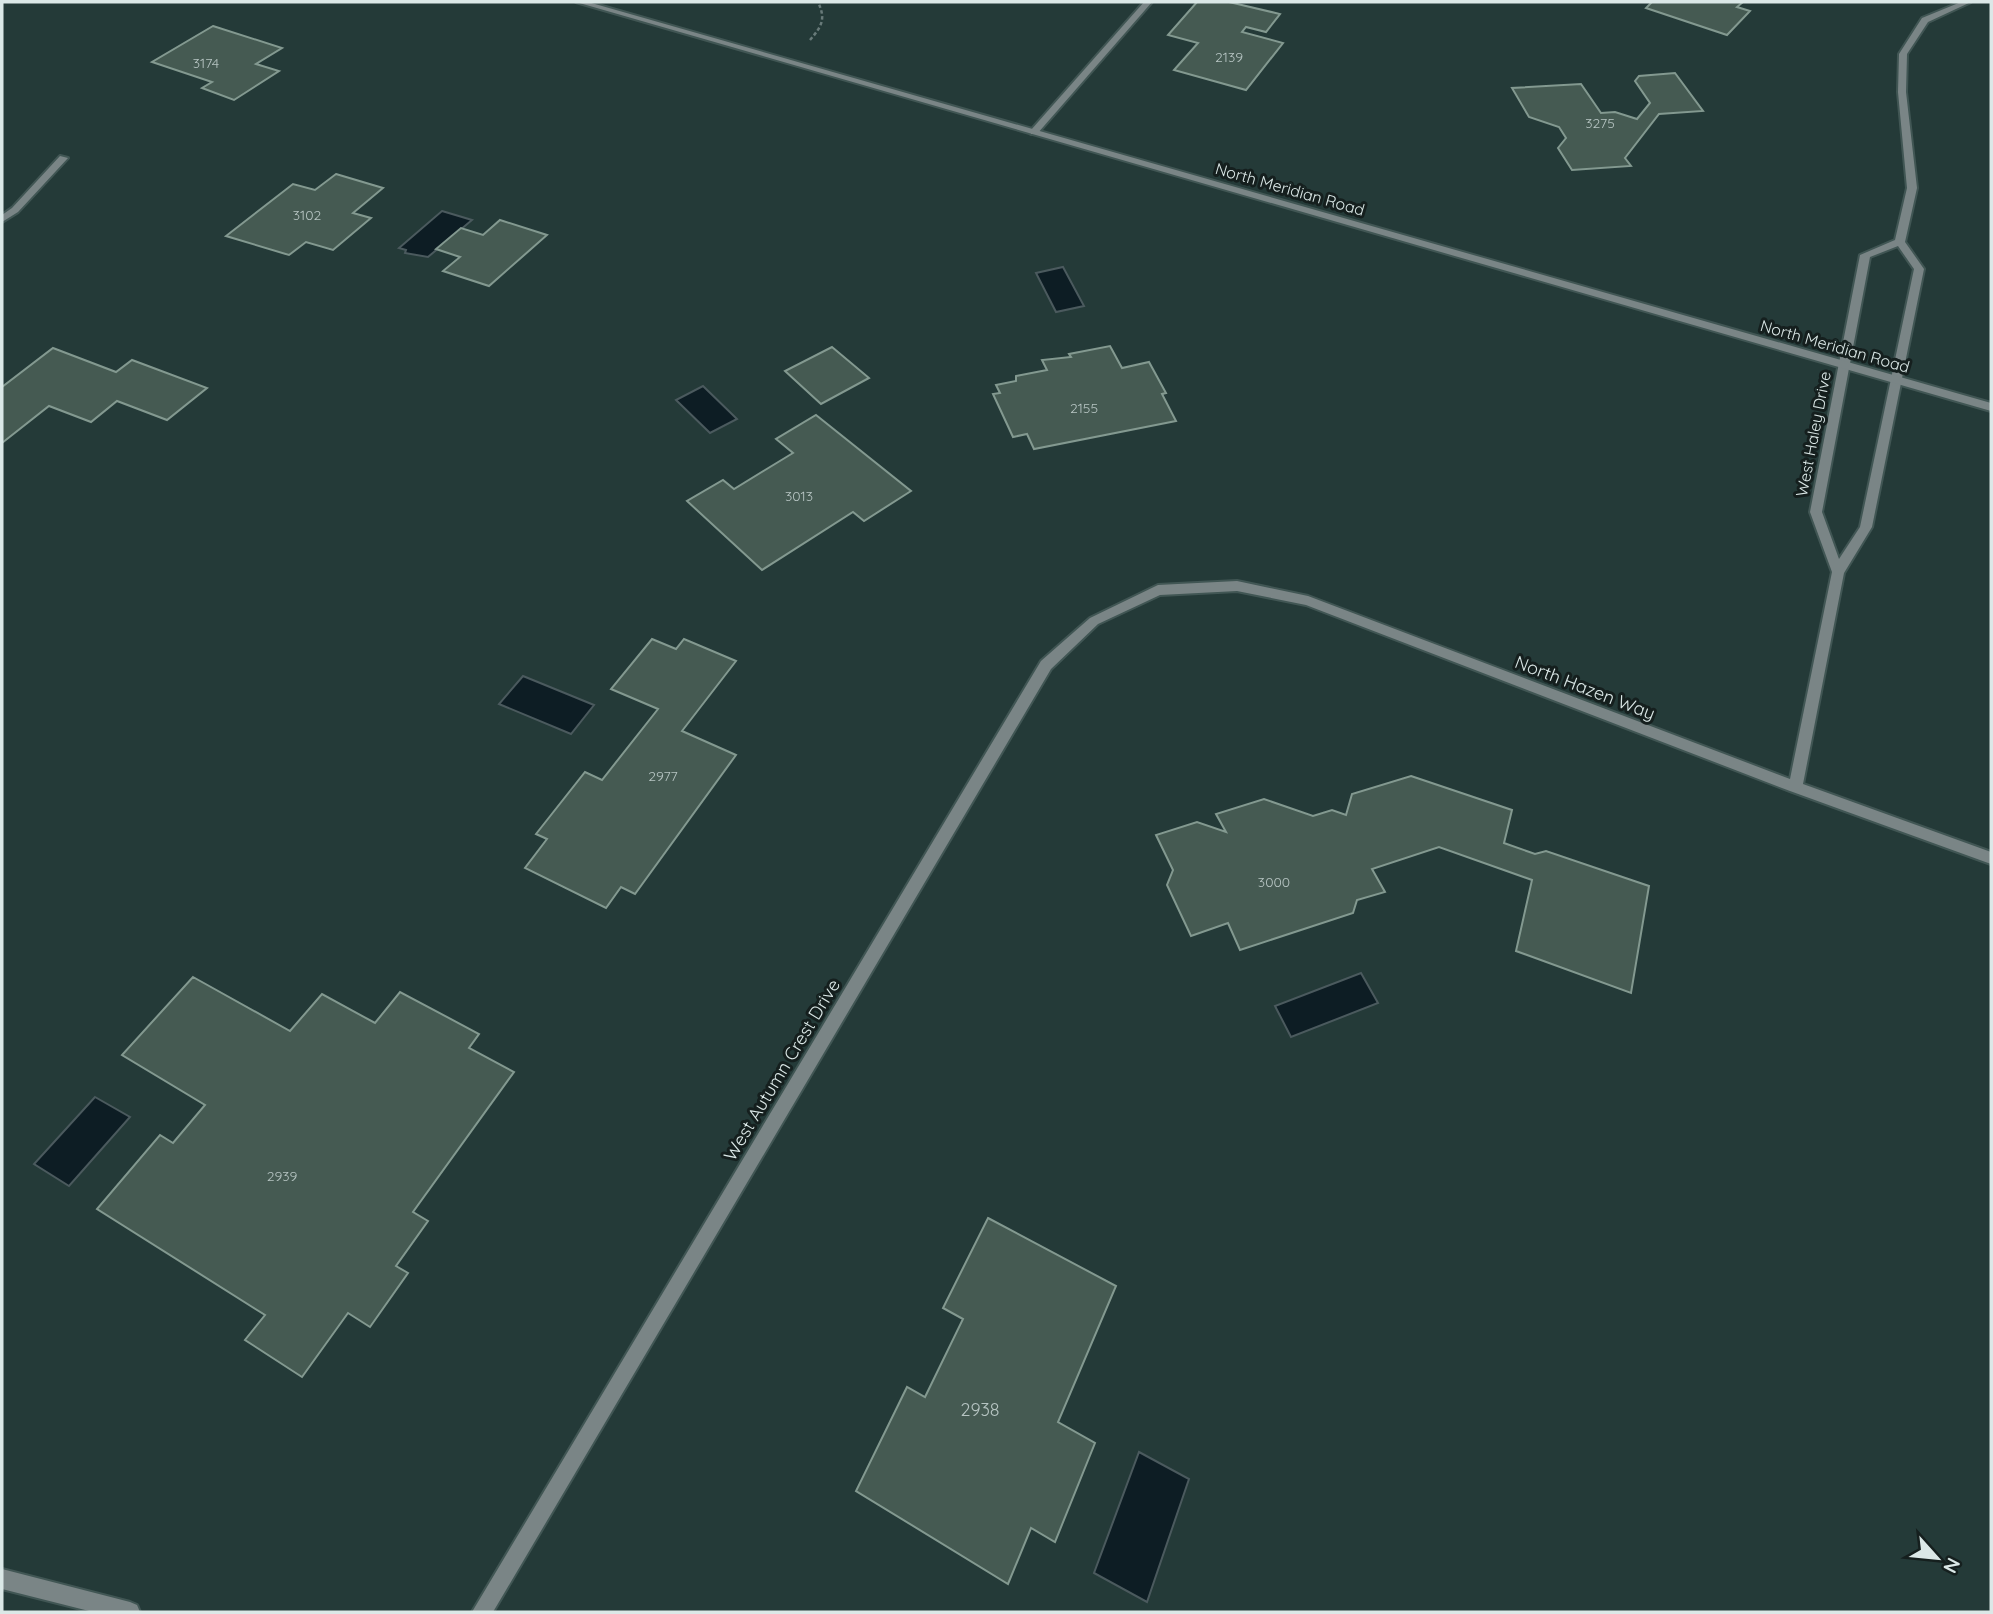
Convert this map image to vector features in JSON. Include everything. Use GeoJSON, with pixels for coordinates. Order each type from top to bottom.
{"type":"FeatureCollection","features":[{"type":"Feature","properties":{"kind":"street","name":"North Meridian Road"},"geometry":{"type":"LineString","coordinates":[[580,2],[1991,407]]}},
{"type":"Feature","properties":{"kind":"street"},"geometry":{"type":"LineString","coordinates":[[1034,132],[1148,2]]}},
{"type":"Feature","properties":{"kind":"street"},"geometry":{"type":"LineString","coordinates":[[1795,787],[1838,572],[1866,527],[1919,269],[1900,242],[1913,188],[1902,92],[1903,54],[1925,20],[1968,2]]}},
{"type":"Feature","properties":{"kind":"street"},"geometry":{"type":"LineString","coordinates":[[2,219],[15,210],[63,158]]}},
{"type":"Feature","properties":{"kind":"street","name":"West Haley Drive"},"geometry":{"type":"LineString","coordinates":[[1838,572],[1816,512],[1865,255],[1900,242]]}},
{"type":"Feature","properties":{"kind":"street","name":"North Hazen Way"},"geometry":{"type":"LineString","coordinates":[[1158,590],[1237,586],[1308,601],[1795,787],[1991,858]]}},
{"type":"Feature","properties":{"kind":"street","name":"West Autumn Crest Drive"},"geometry":{"type":"LineString","coordinates":[[482,1612],[1045,665],[1094,621],[1158,590]]}},
{"type":"Feature","properties":{"kind":"street"},"geometry":{"type":"LineString","coordinates":[[2,1579],[130,1612]]}},
{"type":"Feature","properties":{"kind":"path"},"geometry":{"type":"LineString","coordinates":[[807,43],[822,25],[824,15],[818,2]]}},
{"type":"Feature","properties":{"kind":"water"},"geometry":{"type":"Polygon","coordinates":[[[442,211],[472,220],[428,257],[405,253],[406,250],[399,248],[442,211]]]}},
{"type":"Feature","properties":{"kind":"water"},"geometry":{"type":"Polygon","coordinates":[[[1063,267],[1084,306],[1056,312],[1036,273],[1063,267]]]}},
{"type":"Feature","properties":{"kind":"water"},"geometry":{"type":"Polygon","coordinates":[[[703,386],[737,419],[710,433],[676,400],[703,386]]]}},
{"type":"Feature","properties":{"kind":"water"},"geometry":{"type":"Polygon","coordinates":[[[523,676],[594,705],[571,734],[499,704],[523,676]]]}},
{"type":"Feature","properties":{"kind":"water"},"geometry":{"type":"Polygon","coordinates":[[[1361,973],[1378,1003],[1291,1037],[1275,1006],[1361,973]]]}},
{"type":"Feature","properties":{"kind":"water"},"geometry":{"type":"Polygon","coordinates":[[[95,1097],[130,1117],[69,1186],[34,1164],[95,1097]]]}},
{"type":"Feature","properties":{"kind":"water"},"geometry":{"type":"Polygon","coordinates":[[[1139,1452],[1189,1479],[1147,1602],[1094,1573],[1139,1452]]]}},
{"type":"Feature","properties":{"kind":"building"},"geometry":{"type":"Polygon","coordinates":[[[1197,2],[1229,2],[1280,14],[1266,32],[1246,27],[1242,32],[1283,43],[1246,90],[1174,70],[1198,43],[1168,35],[1197,2]]]}},
{"type":"Feature","properties":{"kind":"building"},"geometry":{"type":"Polygon","coordinates":[[[1652,2],[1743,2],[1737,7],[1750,11],[1727,35],[1646,8],[1652,2]]]}},
{"type":"Feature","properties":{"kind":"building"},"geometry":{"type":"Polygon","coordinates":[[[213,26],[282,48],[256,64],[279,71],[234,100],[202,88],[212,82],[152,62],[213,26]]]}},
{"type":"Feature","properties":{"kind":"building"},"geometry":{"type":"Polygon","coordinates":[[[1675,73],[1703,111],[1659,114],[1625,158],[1631,166],[1572,170],[1558,148],[1566,138],[1559,127],[1529,117],[1512,88],[1581,84],[1601,113],[1615,112],[1637,119],[1650,103],[1635,81],[1639,76],[1675,73]]]}},
{"type":"Feature","properties":{"kind":"building"},"geometry":{"type":"Polygon","coordinates":[[[336,174],[383,188],[353,213],[371,218],[333,250],[306,242],[289,255],[226,236],[293,184],[315,190],[336,174]]]}},
{"type":"Feature","properties":{"kind":"building"},"geometry":{"type":"Polygon","coordinates":[[[500,220],[547,235],[489,286],[443,271],[460,257],[436,249],[461,228],[483,235],[500,220]]]}},
{"type":"Feature","properties":{"kind":"building"},"geometry":{"type":"Polygon","coordinates":[[[1110,346],[1122,368],[1149,362],[1166,393],[1162,394],[1176,421],[1034,449],[1027,434],[1013,437],[993,394],[1000,393],[996,385],[1016,381],[1016,376],[1047,370],[1042,360],[1071,357],[1069,354],[1110,346]]]}},
{"type":"Feature","properties":{"kind":"building"},"geometry":{"type":"Polygon","coordinates":[[[832,347],[869,378],[821,404],[785,371],[832,347]]]}},
{"type":"Feature","properties":{"kind":"building"},"geometry":{"type":"Polygon","coordinates":[[[53,348],[116,372],[132,360],[207,388],[167,420],[117,401],[91,422],[49,406],[2,443],[2,387],[53,348]]]}},
{"type":"Feature","properties":{"kind":"building"},"geometry":{"type":"Polygon","coordinates":[[[816,415],[911,491],[864,521],[853,512],[762,570],[687,501],[723,480],[734,489],[793,453],[776,439],[816,415]]]}},
{"type":"Feature","properties":{"kind":"building"},"geometry":{"type":"Polygon","coordinates":[[[652,639],[676,649],[684,639],[736,661],[682,731],[736,755],[635,894],[621,887],[606,908],[525,868],[547,839],[536,834],[585,772],[602,780],[658,709],[611,689],[652,639]]]}},
{"type":"Feature","properties":{"kind":"building"},"geometry":{"type":"Polygon","coordinates":[[[1411,776],[1512,810],[1504,843],[1535,854],[1546,851],[1649,886],[1631,993],[1516,951],[1532,880],[1439,847],[1372,869],[1385,892],[1357,900],[1353,913],[1240,950],[1228,923],[1191,936],[1167,885],[1173,870],[1156,835],[1197,822],[1226,832],[1216,814],[1264,799],[1313,816],[1332,810],[1346,815],[1352,794],[1411,776]]]}},
{"type":"Feature","properties":{"kind":"building"},"geometry":{"type":"Polygon","coordinates":[[[193,977],[290,1031],[322,994],[375,1023],[400,992],[479,1034],[469,1048],[514,1072],[413,1212],[428,1221],[396,1266],[408,1273],[370,1327],[348,1313],[302,1377],[245,1340],[265,1315],[97,1209],[160,1135],[173,1143],[205,1105],[122,1055],[193,977]]]}},
{"type":"Feature","properties":{"kind":"building"},"geometry":{"type":"Polygon","coordinates":[[[988,1218],[1116,1286],[1058,1422],[1095,1443],[1055,1542],[1031,1528],[1008,1584],[856,1491],[907,1387],[925,1397],[963,1319],[943,1308],[988,1218]]]}}]}
